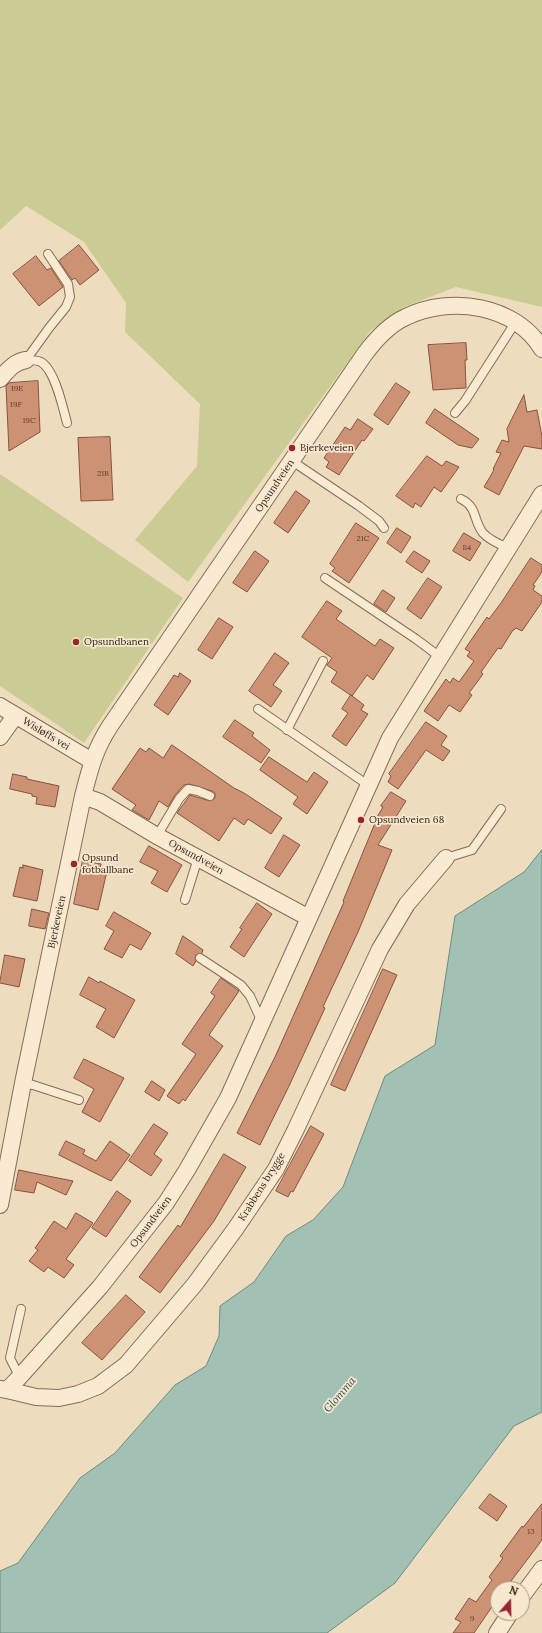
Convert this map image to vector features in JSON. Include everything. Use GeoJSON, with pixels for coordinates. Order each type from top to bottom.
{"type":"FeatureCollection","features":[{"type":"Feature","properties":{"kind":"street","name":"Opsundveien"},"geometry":{"type":"LineString","coordinates":[[92,761],[99,743],[131,693],[374,342],[394,323],[416,312],[444,306],[459,306],[491,310],[505,316],[531,335],[542,350]]}},
{"type":"Feature","properties":{"kind":"street"},"geometry":{"type":"LineString","coordinates":[[0,379],[14,365],[26,360]]}},
{"type":"Feature","properties":{"kind":"street","name":"Opsundveien"},"geometry":{"type":"LineString","coordinates":[[3,1389],[19,1376],[58,1335],[100,1287],[166,1203],[201,1146],[228,1098],[390,738],[542,494]]}},
{"type":"Feature","properties":{"kind":"street","name":"Wisløffs vei"},"geometry":{"type":"LineString","coordinates":[[0,706],[92,761]]}},
{"type":"Feature","properties":{"kind":"street"},"geometry":{"type":"LineString","coordinates":[[0,737],[16,716]]}},
{"type":"Feature","properties":{"kind":"street","name":"Bjerkeveien"},"geometry":{"type":"LineString","coordinates":[[0,1204],[83,796],[92,761]]}},
{"type":"Feature","properties":{"kind":"street","name":"Opsundveien"},"geometry":{"type":"LineString","coordinates":[[83,796],[100,802],[157,836],[309,918]]}},
{"type":"Feature","properties":{"kind":"street","name":"Krabbens brygge"},"geometry":{"type":"LineString","coordinates":[[3,1389],[36,1397],[59,1398],[78,1394],[98,1386],[126,1365],[195,1284],[236,1228],[276,1169],[380,949],[407,904],[446,858]]}},
{"type":"Feature","properties":{"kind":"street"},"geometry":{"type":"LineString","coordinates":[[530,1585],[542,1569]]}},
{"type":"Feature","properties":{"kind":"street"},"geometry":{"type":"LineString","coordinates":[[497,1633],[505,1621]]}},
{"type":"Feature","properties":{"kind":"lane"},"geometry":{"type":"LineString","coordinates":[[26,360],[66,307],[70,297],[68,284],[48,254]]}},
{"type":"Feature","properties":{"kind":"lane"},"geometry":{"type":"LineString","coordinates":[[455,413],[465,401],[515,323]]}},
{"type":"Feature","properties":{"kind":"lane"},"geometry":{"type":"LineString","coordinates":[[26,360],[40,361],[45,365],[58,392],[67,423]]}},
{"type":"Feature","properties":{"kind":"lane"},"geometry":{"type":"LineString","coordinates":[[292,461],[359,506],[379,521],[384,528]]}},
{"type":"Feature","properties":{"kind":"lane"},"geometry":{"type":"LineString","coordinates":[[461,499],[472,507],[479,526],[483,532],[488,537],[508,548]]}},
{"type":"Feature","properties":{"kind":"lane"},"geometry":{"type":"LineString","coordinates":[[325,578],[416,639],[440,657]]}},
{"type":"Feature","properties":{"kind":"lane"},"geometry":{"type":"LineString","coordinates":[[287,730],[322,661]]}},
{"type":"Feature","properties":{"kind":"lane"},"geometry":{"type":"LineString","coordinates":[[258,709],[368,785]]}},
{"type":"Feature","properties":{"kind":"lane"},"geometry":{"type":"LineString","coordinates":[[157,836],[179,799],[188,789],[210,796]]}},
{"type":"Feature","properties":{"kind":"lane"},"geometry":{"type":"LineString","coordinates":[[446,858],[472,850],[501,809]]}},
{"type":"Feature","properties":{"kind":"lane"},"geometry":{"type":"LineString","coordinates":[[185,900],[198,858]]}},
{"type":"Feature","properties":{"kind":"lane"},"geometry":{"type":"LineString","coordinates":[[200,958],[241,985],[250,996],[263,1022]]}},
{"type":"Feature","properties":{"kind":"lane"},"geometry":{"type":"LineString","coordinates":[[24,1083],[80,1100]]}},
{"type":"Feature","properties":{"kind":"lane"},"geometry":{"type":"LineString","coordinates":[[19,1376],[10,1358],[21,1309]]}},
{"type":"Feature","properties":{"kind":"green space"},"geometry":{"type":"Polygon","coordinates":[[[0,0],[542,0],[542,307],[456,287],[409,305],[371,330],[188,582],[135,540],[197,466],[200,404],[125,332],[126,303],[84,242],[26,206],[0,230],[0,0]]]}},
{"type":"Feature","properties":{"kind":"green space","name":"Opsundbanen"},"geometry":{"type":"Polygon","coordinates":[[[0,474],[183,598],[84,743],[0,686],[0,474]]]}},
{"type":"Feature","properties":{"kind":"water","name":"Glomma"},"geometry":{"type":"Polygon","coordinates":[[[542,850],[542,1412],[514,1426],[395,1583],[327,1633],[0,1633],[0,1571],[18,1563],[80,1478],[115,1453],[175,1385],[206,1366],[219,1336],[220,1306],[254,1282],[286,1236],[313,1220],[343,1187],[385,1076],[435,1045],[455,916],[524,872],[542,850]]]}},
{"type":"Feature","properties":{"kind":"building"},"geometry":{"type":"Polygon","coordinates":[[[79,245],[99,270],[80,285],[75,278],[72,280],[59,261],[79,245]]]}},
{"type":"Feature","properties":{"kind":"building"},"geometry":{"type":"Polygon","coordinates":[[[36,256],[47,270],[51,268],[63,287],[39,306],[13,274],[36,256]]]}},
{"type":"Feature","properties":{"kind":"building"},"geometry":{"type":"Polygon","coordinates":[[[466,343],[466,388],[433,390],[428,345],[466,343]]]}},
{"type":"Feature","properties":{"kind":"building"},"geometry":{"type":"Polygon","coordinates":[[[38,381],[40,432],[9,451],[6,386],[9,383],[38,381]]]}},
{"type":"Feature","properties":{"kind":"building"},"geometry":{"type":"Polygon","coordinates":[[[396,383],[410,392],[388,425],[374,415],[396,383]]]}},
{"type":"Feature","properties":{"kind":"building"},"geometry":{"type":"Polygon","coordinates":[[[524,395],[527,412],[537,410],[542,437],[542,449],[524,446],[499,495],[484,487],[494,470],[493,469],[501,453],[496,452],[502,440],[509,442],[507,429],[524,395]]]}},
{"type":"Feature","properties":{"kind":"building"},"geometry":{"type":"Polygon","coordinates":[[[435,409],[479,439],[472,448],[458,445],[426,423],[435,409]]]}},
{"type":"Feature","properties":{"kind":"building"},"geometry":{"type":"Polygon","coordinates":[[[358,419],[373,429],[364,441],[362,440],[339,475],[326,467],[329,462],[324,458],[345,427],[350,430],[358,419]]]}},
{"type":"Feature","properties":{"kind":"building"},"geometry":{"type":"Polygon","coordinates":[[[110,437],[113,500],[81,501],[78,438],[110,437]]]}},
{"type":"Feature","properties":{"kind":"building"},"geometry":{"type":"Polygon","coordinates":[[[427,456],[442,466],[446,461],[459,467],[441,492],[434,487],[421,507],[415,503],[413,508],[396,496],[427,456]]]}},
{"type":"Feature","properties":{"kind":"building"},"geometry":{"type":"Polygon","coordinates":[[[296,491],[310,501],[288,533],[274,523],[296,491]]]}},
{"type":"Feature","properties":{"kind":"building"},"geometry":{"type":"Polygon","coordinates":[[[356,523],[379,538],[349,583],[332,571],[335,568],[330,564],[356,523]]]}},
{"type":"Feature","properties":{"kind":"building"},"geometry":{"type":"Polygon","coordinates":[[[397,528],[411,537],[401,553],[387,543],[397,528]]]}},
{"type":"Feature","properties":{"kind":"building"},"geometry":{"type":"Polygon","coordinates":[[[464,533],[481,543],[470,561],[453,551],[464,533]]]}},
{"type":"Feature","properties":{"kind":"building"},"geometry":{"type":"Polygon","coordinates":[[[255,551],[269,561],[247,592],[233,583],[255,551]]]}},
{"type":"Feature","properties":{"kind":"building"},"geometry":{"type":"Polygon","coordinates":[[[414,551],[430,561],[422,573],[406,562],[414,551]]]}},
{"type":"Feature","properties":{"kind":"building"},"geometry":{"type":"Polygon","coordinates":[[[531,558],[542,565],[542,572],[533,585],[535,586],[533,590],[542,596],[542,602],[522,631],[516,628],[513,630],[501,649],[498,648],[481,672],[483,674],[469,693],[472,695],[460,712],[449,705],[438,721],[424,711],[446,679],[450,683],[453,678],[459,682],[474,661],[467,656],[470,652],[465,649],[487,617],[489,619],[501,603],[531,558]]]}},
{"type":"Feature","properties":{"kind":"building"},"geometry":{"type":"Polygon","coordinates":[[[428,578],[442,587],[421,619],[407,609],[428,578]]]}},
{"type":"Feature","properties":{"kind":"building"},"geometry":{"type":"Polygon","coordinates":[[[383,590],[395,598],[386,612],[374,604],[383,590]]]}},
{"type":"Feature","properties":{"kind":"building"},"geometry":{"type":"Polygon","coordinates":[[[327,601],[342,611],[336,619],[375,646],[380,639],[394,648],[373,680],[367,675],[352,696],[331,682],[337,672],[327,665],[332,658],[302,637],[327,601]]]}},
{"type":"Feature","properties":{"kind":"building"},"geometry":{"type":"Polygon","coordinates":[[[219,618],[233,627],[212,659],[198,650],[219,618]]]}},
{"type":"Feature","properties":{"kind":"building"},"geometry":{"type":"Polygon","coordinates":[[[275,653],[289,663],[273,685],[282,691],[271,707],[249,691],[275,653]]]}},
{"type":"Feature","properties":{"kind":"building"},"geometry":{"type":"Polygon","coordinates":[[[180,673],[191,681],[168,715],[154,705],[174,675],[178,677],[180,673]]]}},
{"type":"Feature","properties":{"kind":"building"},"geometry":{"type":"Polygon","coordinates":[[[351,695],[364,705],[361,710],[368,714],[346,746],[332,736],[348,713],[342,709],[351,695]]]}},
{"type":"Feature","properties":{"kind":"building"},"geometry":{"type":"Polygon","coordinates":[[[235,720],[254,733],[252,736],[270,750],[261,763],[223,737],[235,720]]]}},
{"type":"Feature","properties":{"kind":"building"},"geometry":{"type":"Polygon","coordinates":[[[426,722],[447,736],[441,745],[450,751],[443,761],[426,750],[398,789],[388,782],[391,776],[389,774],[426,722]]]}},
{"type":"Feature","properties":{"kind":"building"},"geometry":{"type":"Polygon","coordinates":[[[172,745],[234,788],[282,818],[271,834],[248,819],[244,825],[234,818],[219,841],[177,813],[190,795],[210,801],[215,798],[215,793],[212,791],[189,784],[184,785],[175,795],[168,807],[159,801],[149,820],[132,810],[136,805],[112,789],[140,748],[146,752],[149,748],[163,758],[172,745]]]}},
{"type":"Feature","properties":{"kind":"building"},"geometry":{"type":"Polygon","coordinates":[[[269,757],[307,782],[314,772],[328,782],[307,814],[293,804],[298,797],[260,770],[269,757]]]}},
{"type":"Feature","properties":{"kind":"building"},"geometry":{"type":"Polygon","coordinates":[[[13,774],[27,777],[27,779],[59,786],[55,807],[36,804],[37,797],[32,796],[32,794],[10,789],[13,774]]]}},
{"type":"Feature","properties":{"kind":"building"},"geometry":{"type":"Polygon","coordinates":[[[391,792],[406,801],[378,845],[392,850],[358,932],[323,1007],[325,1008],[260,1145],[237,1133],[275,1057],[344,902],[343,901],[375,823],[374,822],[383,807],[381,806],[391,792]]]}},
{"type":"Feature","properties":{"kind":"building"},"geometry":{"type":"Polygon","coordinates":[[[284,835],[300,845],[279,877],[265,868],[284,835]]]}},
{"type":"Feature","properties":{"kind":"building"},"geometry":{"type":"Polygon","coordinates":[[[149,846],[182,865],[167,892],[151,883],[158,871],[140,862],[149,846]]]}},
{"type":"Feature","properties":{"kind":"building"},"geometry":{"type":"Polygon","coordinates":[[[83,860],[101,864],[100,869],[107,871],[98,910],[74,904],[83,860]]]}},
{"type":"Feature","properties":{"kind":"building"},"geometry":{"type":"Polygon","coordinates":[[[23,865],[43,870],[37,901],[13,896],[20,867],[23,868],[23,865]]]}},
{"type":"Feature","properties":{"kind":"building"},"geometry":{"type":"Polygon","coordinates":[[[257,903],[272,914],[244,957],[230,947],[242,929],[240,928],[257,903]]]}},
{"type":"Feature","properties":{"kind":"building"},"geometry":{"type":"Polygon","coordinates":[[[32,909],[49,913],[45,929],[29,926],[32,909]]]}},
{"type":"Feature","properties":{"kind":"building"},"geometry":{"type":"Polygon","coordinates":[[[114,912],[151,933],[141,950],[130,944],[122,958],[104,949],[114,931],[106,926],[114,912]]]}},
{"type":"Feature","properties":{"kind":"building"},"geometry":{"type":"Polygon","coordinates":[[[183,936],[203,950],[202,953],[196,955],[196,961],[193,966],[176,954],[183,936]]]}},
{"type":"Feature","properties":{"kind":"building"},"geometry":{"type":"Polygon","coordinates":[[[5,955],[25,959],[19,987],[0,983],[5,955]]]}},
{"type":"Feature","properties":{"kind":"building"},"geometry":{"type":"Polygon","coordinates":[[[383,969],[397,975],[345,1091],[331,1085],[383,969]]]}},
{"type":"Feature","properties":{"kind":"building"},"geometry":{"type":"Polygon","coordinates":[[[89,977],[99,983],[100,981],[135,1000],[114,1038],[96,1027],[106,1009],[80,995],[89,977]]]}},
{"type":"Feature","properties":{"kind":"building"},"geometry":{"type":"Polygon","coordinates":[[[221,978],[239,991],[209,1035],[223,1046],[185,1101],[183,1099],[179,1104],[167,1096],[196,1054],[182,1044],[215,996],[211,993],[221,978]]]}},
{"type":"Feature","properties":{"kind":"building"},"geometry":{"type":"Polygon","coordinates":[[[84,1059],[124,1078],[100,1122],[82,1112],[94,1089],[74,1078],[84,1059]]]}},
{"type":"Feature","properties":{"kind":"building"},"geometry":{"type":"Polygon","coordinates":[[[152,1081],[165,1090],[159,1101],[145,1092],[152,1081]]]}},
{"type":"Feature","properties":{"kind":"building"},"geometry":{"type":"Polygon","coordinates":[[[154,1124],[168,1133],[154,1154],[162,1160],[151,1176],[129,1161],[154,1124]]]}},
{"type":"Feature","properties":{"kind":"building"},"geometry":{"type":"Polygon","coordinates":[[[311,1126],[324,1134],[293,1192],[291,1191],[288,1197],[276,1191],[311,1126]]]}},
{"type":"Feature","properties":{"kind":"building"},"geometry":{"type":"Polygon","coordinates":[[[66,1141],[85,1150],[83,1154],[96,1161],[110,1141],[130,1155],[111,1181],[59,1155],[66,1141]]]}},
{"type":"Feature","properties":{"kind":"building"},"geometry":{"type":"Polygon","coordinates":[[[224,1154],[246,1167],[214,1221],[160,1293],[139,1277],[178,1225],[180,1227],[224,1154]]]}},
{"type":"Feature","properties":{"kind":"building"},"geometry":{"type":"Polygon","coordinates":[[[19,1170],[73,1181],[66,1195],[37,1182],[34,1193],[15,1190],[19,1170]]]}},
{"type":"Feature","properties":{"kind":"building"},"geometry":{"type":"Polygon","coordinates":[[[117,1191],[131,1201],[106,1237],[92,1228],[117,1191]]]}},
{"type":"Feature","properties":{"kind":"building"},"geometry":{"type":"Polygon","coordinates":[[[76,1213],[93,1223],[66,1259],[74,1265],[64,1278],[48,1267],[44,1272],[29,1261],[38,1250],[35,1248],[54,1221],[66,1229],[76,1213]]]}},
{"type":"Feature","properties":{"kind":"building"},"geometry":{"type":"Polygon","coordinates":[[[126,1295],[145,1312],[102,1360],[82,1343],[126,1295]]]}},
{"type":"Feature","properties":{"kind":"building"},"geometry":{"type":"Polygon","coordinates":[[[490,1494],[507,1506],[497,1521],[479,1508],[490,1494]]]}},
{"type":"Feature","properties":{"kind":"building"},"geometry":{"type":"Polygon","coordinates":[[[542,1504],[542,1540],[511,1581],[491,1581],[489,1577],[503,1558],[500,1556],[522,1526],[523,1527],[542,1504]]]}},
{"type":"Feature","properties":{"kind":"building"},"geometry":{"type":"Polygon","coordinates":[[[490,1583],[490,1610],[474,1633],[453,1633],[461,1622],[455,1619],[469,1598],[476,1602],[490,1583]]]}},
{"type":"Feature","properties":{"kind":"place","name":"Bjerkeveien"},"geometry":{"type":"Point","coordinates":[292,448]}},
{"type":"Feature","properties":{"kind":"place","name":"Opsundbanen"},"geometry":{"type":"Point","coordinates":[76,642]}},
{"type":"Feature","properties":{"kind":"place","name":"Opsundveien 68"},"geometry":{"type":"Point","coordinates":[361,820]}},
{"type":"Feature","properties":{"kind":"place","name":"Opsund fotballbane"},"geometry":{"type":"Point","coordinates":[74,864]}}]}
